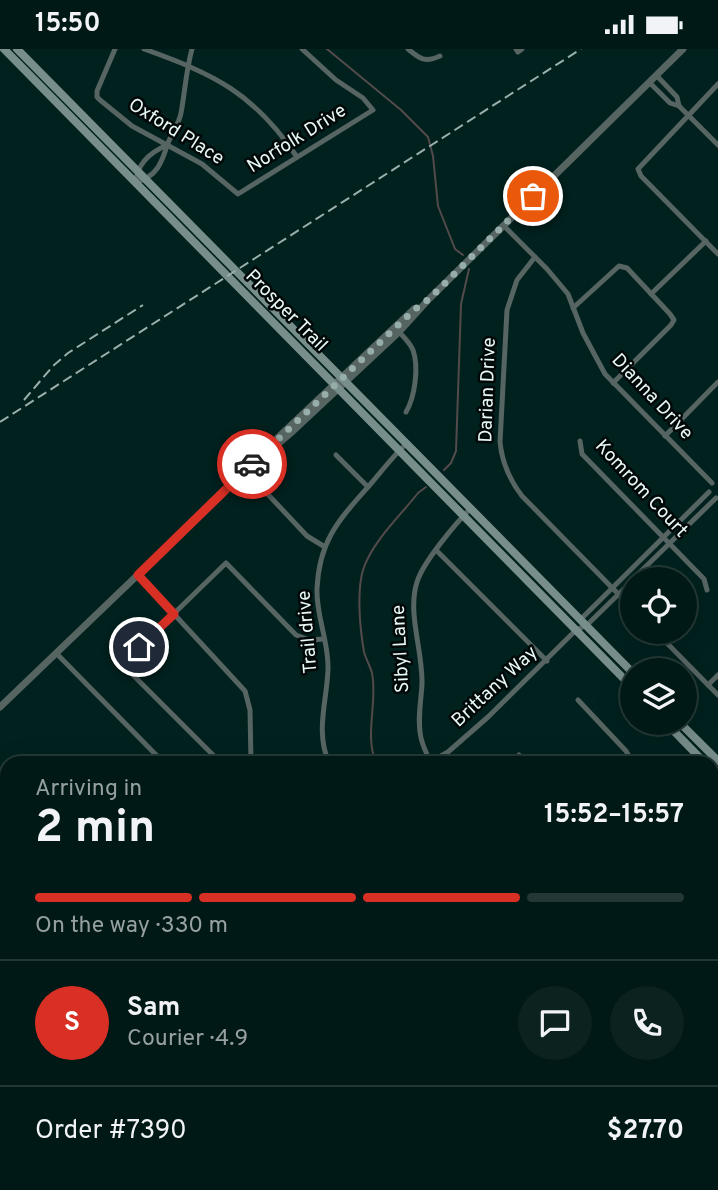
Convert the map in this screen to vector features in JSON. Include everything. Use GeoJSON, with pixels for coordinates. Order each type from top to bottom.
{"type":"FeatureCollection","features":[{"type":"Feature","properties":{"kind":"main road","name":"Prosper Trail"},"geometry":{"type":"LineString","coordinates":[[4,49],[137,170],[403,446],[620,661]]}},
{"type":"Feature","properties":{"kind":"main road","name":"Prosper Trail"},"geometry":{"type":"LineString","coordinates":[[17,49],[55,96],[136,182],[341,383]]}},
{"type":"Feature","properties":{"kind":"main road","name":"Prosper Trail"},"geometry":{"type":"LineString","coordinates":[[468,512],[620,675]]}},
{"type":"Feature","properties":{"kind":"main road"},"geometry":{"type":"LineString","coordinates":[[679,735],[702,756]]}},
{"type":"Feature","properties":{"kind":"main road"},"geometry":{"type":"LineString","coordinates":[[689,735],[704,756]]}},
{"type":"Feature","properties":{"kind":"street","name":"Oxford Place"},"geometry":{"type":"LineString","coordinates":[[115,49],[97,97],[132,126],[202,164],[238,194]]}},
{"type":"Feature","properties":{"kind":"street"},"geometry":{"type":"LineString","coordinates":[[144,49],[214,76],[250,102],[271,122],[297,157]]}},
{"type":"Feature","properties":{"kind":"street"},"geometry":{"type":"LineString","coordinates":[[167,145],[156,150],[137,170],[136,182],[146,180],[166,157],[167,145],[180,116],[192,49]]}},
{"type":"Feature","properties":{"kind":"street","name":"Norfolk Drive"},"geometry":{"type":"LineString","coordinates":[[238,194],[373,110],[363,98],[336,80],[302,49]]}},
{"type":"Feature","properties":{"kind":"street"},"geometry":{"type":"LineString","coordinates":[[408,49],[428,61],[440,56]]}},
{"type":"Feature","properties":{"kind":"street"},"geometry":{"type":"LineString","coordinates":[[516,49],[518,52],[523,49]]}},
{"type":"Feature","properties":{"kind":"street"},"geometry":{"type":"LineString","coordinates":[[0,707],[246,471],[399,332],[429,299],[682,49]]}},
{"type":"Feature","properties":{"kind":"street"},"geometry":{"type":"LineString","coordinates":[[656,75],[677,97],[679,106]]}},
{"type":"Feature","properties":{"kind":"street"},"geometry":{"type":"LineString","coordinates":[[649,82],[670,103],[679,106],[690,116],[718,145]]}},
{"type":"Feature","properties":{"kind":"street"},"geometry":{"type":"LineString","coordinates":[[718,84],[638,169],[641,176],[718,254]]}},
{"type":"Feature","properties":{"kind":"street","name":"Dianna Drive"},"geometry":{"type":"LineString","coordinates":[[504,226],[561,284],[597,362],[613,383],[715,482]]}},
{"type":"Feature","properties":{"kind":"street"},"geometry":{"type":"LineString","coordinates":[[651,294],[706,241]]}},
{"type":"Feature","properties":{"kind":"street","name":"Darian Drive"},"geometry":{"type":"LineString","coordinates":[[535,257],[517,280],[508,310],[500,442],[503,462],[510,479],[523,496],[618,594]]}},
{"type":"Feature","properties":{"kind":"street"},"geometry":{"type":"LineString","coordinates":[[573,308],[619,266],[627,268],[674,320],[613,383]]}},
{"type":"Feature","properties":{"kind":"street"},"geometry":{"type":"LineString","coordinates":[[341,383],[414,310],[429,299]]}},
{"type":"Feature","properties":{"kind":"street"},"geometry":{"type":"LineString","coordinates":[[399,332],[411,346],[415,360],[413,398],[406,412]]}},
{"type":"Feature","properties":{"kind":"street"},"geometry":{"type":"LineString","coordinates":[[665,436],[718,382]]}},
{"type":"Feature","properties":{"kind":"street","name":"Komrom Court"},"geometry":{"type":"LineString","coordinates":[[580,441],[582,454],[704,579],[707,590]]}},
{"type":"Feature","properties":{"kind":"street","name":"Trail drive"},"geometry":{"type":"LineString","coordinates":[[326,756],[323,749],[321,727],[328,671],[317,589],[325,547],[344,512],[403,446]]}},
{"type":"Feature","properties":{"kind":"street"},"geometry":{"type":"LineString","coordinates":[[336,455],[368,487]]}},
{"type":"Feature","properties":{"kind":"street"},"geometry":{"type":"LineString","coordinates":[[246,471],[307,536],[325,547]]}},
{"type":"Feature","properties":{"kind":"street"},"geometry":{"type":"LineString","coordinates":[[715,482],[709,492],[717,498]]}},
{"type":"Feature","properties":{"kind":"street","name":"Brittany Way"},"geometry":{"type":"LineString","coordinates":[[441,756],[547,661],[612,588],[709,492]]}},
{"type":"Feature","properties":{"kind":"street","name":"Brittany Way"},"geometry":{"type":"LineString","coordinates":[[646,567],[717,498]]}},
{"type":"Feature","properties":{"kind":"street","name":"Sibyl Lane"},"geometry":{"type":"LineString","coordinates":[[428,756],[419,728],[421,661],[413,612],[417,581],[468,512]]}},
{"type":"Feature","properties":{"kind":"street"},"geometry":{"type":"LineString","coordinates":[[437,551],[547,661]]}},
{"type":"Feature","properties":{"kind":"street"},"geometry":{"type":"LineString","coordinates":[[213,756],[122,664],[226,563],[296,635],[309,641],[324,639]]}},
{"type":"Feature","properties":{"kind":"street"},"geometry":{"type":"LineString","coordinates":[[138,575],[245,691],[250,710],[251,756]]}},
{"type":"Feature","properties":{"kind":"street","name":"Brittany Way"},"geometry":{"type":"LineString","coordinates":[[583,622],[618,594]]}},
{"type":"Feature","properties":{"kind":"street"},"geometry":{"type":"LineString","coordinates":[[668,644],[718,695]]}},
{"type":"Feature","properties":{"kind":"street"},"geometry":{"type":"LineString","coordinates":[[57,654],[157,756]]}},
{"type":"Feature","properties":{"kind":"street"},"geometry":{"type":"LineString","coordinates":[[708,685],[718,675]]}},
{"type":"Feature","properties":{"kind":"street"},"geometry":{"type":"LineString","coordinates":[[578,700],[629,756]]}},
{"type":"Feature","properties":{"kind":"waterway"},"geometry":{"type":"LineString","coordinates":[[327,49],[401,110],[428,137],[433,156],[438,206],[455,249],[463,255]]}},
{"type":"Feature","properties":{"kind":"waterway"},"geometry":{"type":"LineString","coordinates":[[444,470],[451,463],[456,451],[461,304],[469,269]]}},
{"type":"Feature","properties":{"kind":"waterway"},"geometry":{"type":"LineString","coordinates":[[374,756],[371,741],[372,673],[364,652],[360,621],[362,576],[368,557],[381,538],[426,487]]}},
{"type":"Feature","properties":{"kind":"railway"},"geometry":{"type":"LineString","coordinates":[[0,422],[581,49]]}},
{"type":"Feature","properties":{"kind":"railway"},"geometry":{"type":"LineString","coordinates":[[24,400],[68,353],[143,305]]}},
{"type":"Feature","properties":{"kind":"way so far"},"geometry":{"type":"LineString","coordinates":[[252,464],[289,426],[429,299],[533,196]]}},
{"type":"Feature","properties":{"kind":"route"},"geometry":{"type":"LineString","coordinates":[[139,647],[174,614],[138,575],[252,464]]}}]}
